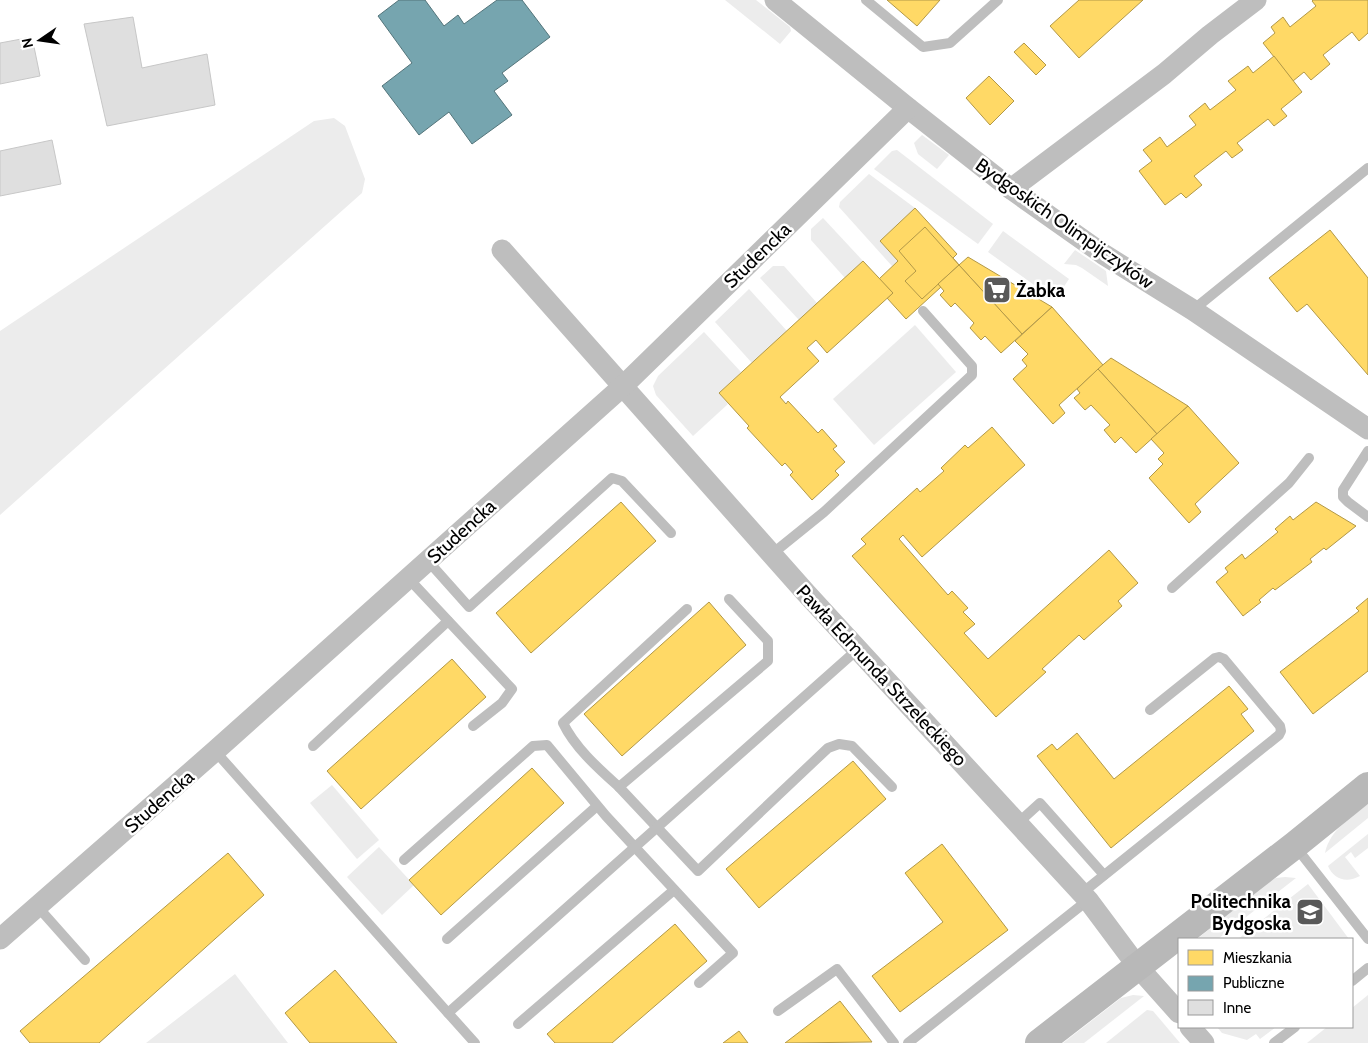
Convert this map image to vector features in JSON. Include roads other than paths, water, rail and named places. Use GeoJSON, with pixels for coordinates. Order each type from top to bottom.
{"type":"FeatureCollection","features":[{"type":"Feature","properties":{"kind":"street","name":"Bydgoskich Olimpijczyków"},"geometry":{"type":"LineString","coordinates":[[775,0],[908,108],[1011,188],[1103,254],[1193,310],[1368,430]]}},
{"type":"Feature","properties":{"kind":"street"},"geometry":{"type":"LineString","coordinates":[[1011,188],[1164,74],[1210,35],[1256,0]]}},
{"type":"Feature","properties":{"kind":"street","name":"Studencka"},"geometry":{"type":"LineString","coordinates":[[0,939],[215,751],[622,387],[908,108]]}},
{"type":"Feature","properties":{"kind":"street","name":"Pawła Edmunda Strzeleckiego"},"geometry":{"type":"LineString","coordinates":[[502,250],[772,554],[1085,896],[1138,967],[1178,1013]]}},
{"type":"Feature","properties":{"kind":"street"},"geometry":{"type":"LineString","coordinates":[[1039,1043],[1295,845],[1368,786]]}},
{"type":"Feature","properties":{"kind":"street"},"geometry":{"type":"LineString","coordinates":[[1191,1028],[1204,1043]]}},
{"type":"Feature","properties":{"kind":"lane"},"geometry":{"type":"LineString","coordinates":[[866,0],[923,47],[950,43],[998,0]]}},
{"type":"Feature","properties":{"kind":"lane"},"geometry":{"type":"LineString","coordinates":[[1193,310],[1368,168]]}},
{"type":"Feature","properties":{"kind":"lane"},"geometry":{"type":"LineString","coordinates":[[772,554],[824,512],[972,375],[972,366],[923,311]]}},
{"type":"Feature","properties":{"kind":"lane"},"geometry":{"type":"LineString","coordinates":[[1368,451],[1343,490],[1343,497],[1368,517]]}},
{"type":"Feature","properties":{"kind":"lane"},"geometry":{"type":"LineString","coordinates":[[1172,588],[1289,483],[1309,458]]}},
{"type":"Feature","properties":{"kind":"lane"},"geometry":{"type":"LineString","coordinates":[[428,560],[469,606],[612,478],[622,480],[671,533]]}},
{"type":"Feature","properties":{"kind":"lane"},"geometry":{"type":"LineString","coordinates":[[408,578],[512,689],[502,703],[473,726]]}},
{"type":"Feature","properties":{"kind":"lane"},"geometry":{"type":"LineString","coordinates":[[619,787],[768,661],[768,641],[729,599]]}},
{"type":"Feature","properties":{"kind":"lane"},"geometry":{"type":"LineString","coordinates":[[687,609],[563,723],[568,733],[601,770],[698,870],[828,748],[840,744],[852,746],[892,787]]}},
{"type":"Feature","properties":{"kind":"lane"},"geometry":{"type":"LineString","coordinates":[[313,746],[448,621]]}},
{"type":"Feature","properties":{"kind":"lane"},"geometry":{"type":"LineString","coordinates":[[448,1013],[858,649]]}},
{"type":"Feature","properties":{"kind":"lane"},"geometry":{"type":"LineString","coordinates":[[908,1043],[1085,896],[1104,875],[1279,735],[1281,731],[1280,726],[1224,659],[1220,657],[1214,658],[1150,710]]}},
{"type":"Feature","properties":{"kind":"lane"},"geometry":{"type":"LineString","coordinates":[[404,860],[532,746],[547,745],[635,848],[732,954],[699,983]]}},
{"type":"Feature","properties":{"kind":"lane"},"geometry":{"type":"LineString","coordinates":[[215,751],[475,1043]]}},
{"type":"Feature","properties":{"kind":"lane"},"geometry":{"type":"LineString","coordinates":[[1018,823],[1040,803],[1104,875]]}},
{"type":"Feature","properties":{"kind":"lane"},"geometry":{"type":"LineString","coordinates":[[447,939],[598,806]]}},
{"type":"Feature","properties":{"kind":"lane"},"geometry":{"type":"LineString","coordinates":[[1295,845],[1368,939]]}},
{"type":"Feature","properties":{"kind":"lane"},"geometry":{"type":"LineString","coordinates":[[518,1024],[674,890]]}},
{"type":"Feature","properties":{"kind":"lane"},"geometry":{"type":"LineString","coordinates":[[37,906],[85,960]]}},
{"type":"Feature","properties":{"kind":"lane"},"geometry":{"type":"LineString","coordinates":[[1353,980],[1368,968]]}},
{"type":"Feature","properties":{"kind":"lane"},"geometry":{"type":"LineString","coordinates":[[778,1011],[837,969],[894,1043]]}},
{"type":"Feature","properties":{"kind":"lane"},"geometry":{"type":"LineString","coordinates":[[1274,1043],[1293,1028]]}},
{"type":"Feature","properties":{"kind":"place","name":"Żabka"},"geometry":{"type":"Point","coordinates":[997,290]}},
{"type":"Feature","properties":{"kind":"place","name":"Politechnika Bydgoska"},"geometry":{"type":"Point","coordinates":[1310,912]}}]}
